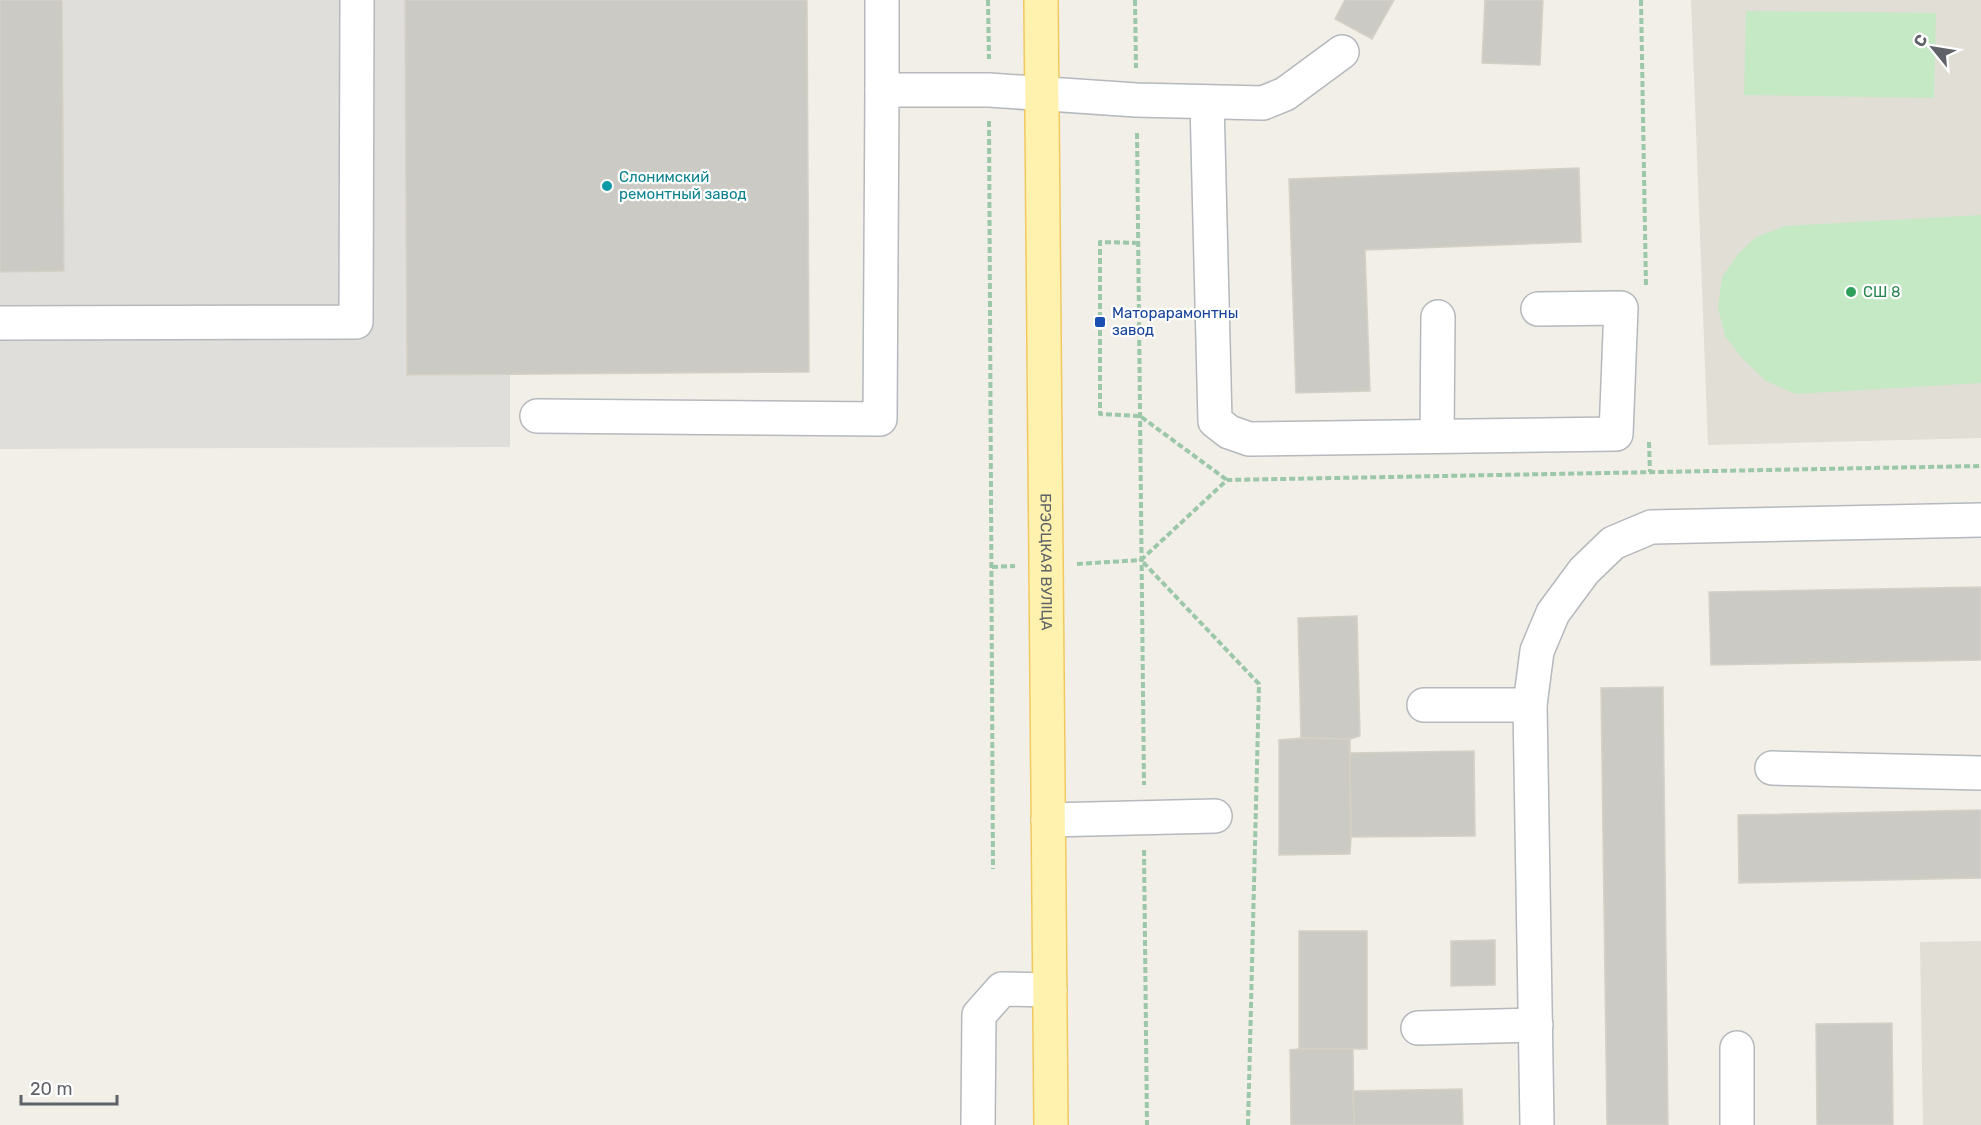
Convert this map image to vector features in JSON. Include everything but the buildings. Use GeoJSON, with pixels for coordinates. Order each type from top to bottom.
{"type":"FeatureCollection","features":[{"type":"Feature","properties":{"kind":"main road","name":"БРЭСЦКАЯ ВУЛІЦА"},"geometry":{"type":"LineString","coordinates":[[1041,0],[1051,1125]]}},
{"type":"Feature","properties":{"kind":"lane"},"geometry":{"type":"LineString","coordinates":[[0,322],[356,322],[357,0]]}},
{"type":"Feature","properties":{"kind":"lane"},"geometry":{"type":"LineString","coordinates":[[537,416],[880,419],[882,0]]}},
{"type":"Feature","properties":{"kind":"lane"},"geometry":{"type":"LineString","coordinates":[[882,90],[989,90],[1136,100],[1263,103],[1285,94],[1342,52]]}},
{"type":"Feature","properties":{"kind":"lane"},"geometry":{"type":"LineString","coordinates":[[1207,102],[1215,422],[1229,432],[1249,439],[1616,434],[1621,308],[1538,309]]}},
{"type":"Feature","properties":{"kind":"lane"},"geometry":{"type":"LineString","coordinates":[[1437,436],[1438,317]]}},
{"type":"Feature","properties":{"kind":"lane"},"geometry":{"type":"LineString","coordinates":[[1537,1125],[1530,705],[1536,651],[1553,614],[1584,572],[1613,543],[1651,527],[1981,520]]}},
{"type":"Feature","properties":{"kind":"lane"},"geometry":{"type":"LineString","coordinates":[[1424,705],[1530,705]]}},
{"type":"Feature","properties":{"kind":"lane"},"geometry":{"type":"LineString","coordinates":[[1772,768],[1981,772]]}},
{"type":"Feature","properties":{"kind":"lane"},"geometry":{"type":"LineString","coordinates":[[1048,819],[1215,816]]}},
{"type":"Feature","properties":{"kind":"lane"},"geometry":{"type":"LineString","coordinates":[[978,1125],[979,1015],[1002,989],[1050,990]]}},
{"type":"Feature","properties":{"kind":"lane"},"geometry":{"type":"LineString","coordinates":[[1418,1028],[1536,1025]]}},
{"type":"Feature","properties":{"kind":"lane"},"geometry":{"type":"LineString","coordinates":[[1737,1048],[1737,1125]]}},
{"type":"Feature","properties":{"kind":"path"},"geometry":{"type":"LineString","coordinates":[[988,0],[993,869]]}},
{"type":"Feature","properties":{"kind":"path"},"geometry":{"type":"LineString","coordinates":[[1135,0],[1147,1125]]}},
{"type":"Feature","properties":{"kind":"path"},"geometry":{"type":"LineString","coordinates":[[1641,0],[1647,295]]}},
{"type":"Feature","properties":{"kind":"path"},"geometry":{"type":"LineString","coordinates":[[1138,243],[1100,242],[1100,414],[1140,416],[1227,480],[1981,466]]}},
{"type":"Feature","properties":{"kind":"path"},"geometry":{"type":"LineString","coordinates":[[1649,437],[1650,472]]}},
{"type":"Feature","properties":{"kind":"path"},"geometry":{"type":"LineString","coordinates":[[1089,563],[1141,560],[1227,480]]}},
{"type":"Feature","properties":{"kind":"path"},"geometry":{"type":"LineString","coordinates":[[1141,560],[1259,684],[1248,1125]]}},
{"type":"Feature","properties":{"kind":"shaded area"},"geometry":{"type":"Polygon","coordinates":[[[0,0],[807,0],[809,372],[510,374],[510,447],[0,449],[0,0]]]}},
{"type":"Feature","properties":{"kind":"shaded area"},"geometry":{"type":"Polygon","coordinates":[[[1691,0],[1981,0],[1981,438],[1708,445],[1691,0]]]}},
{"type":"Feature","properties":{"kind":"shaded area"},"geometry":{"type":"Polygon","coordinates":[[[1981,941],[1981,1125],[1923,1125],[1920,942],[1981,941]]]}},
{"type":"Feature","properties":{"kind":"green space"},"geometry":{"type":"Polygon","coordinates":[[[1746,11],[1936,13],[1934,98],[1744,95],[1746,11]]]}},
{"type":"Feature","properties":{"kind":"green space","name":"СШ 8"},"geometry":{"type":"Polygon","coordinates":[[[1981,215],[1981,383],[1796,394],[1766,381],[1742,358],[1725,336],[1718,308],[1722,277],[1738,254],[1756,237],[1785,226],[1981,215]]]}},
{"type":"Feature","properties":{"kind":"place","name":"Слонимский ремонтный завод"},"geometry":{"type":"Point","coordinates":[607,186]}},
{"type":"Feature","properties":{"kind":"place","name":"СШ 8"},"geometry":{"type":"Point","coordinates":[1851,292]}},
{"type":"Feature","properties":{"kind":"place","name":"Маторарамонтны завод"},"geometry":{"type":"Point","coordinates":[1100,322]}}]}
